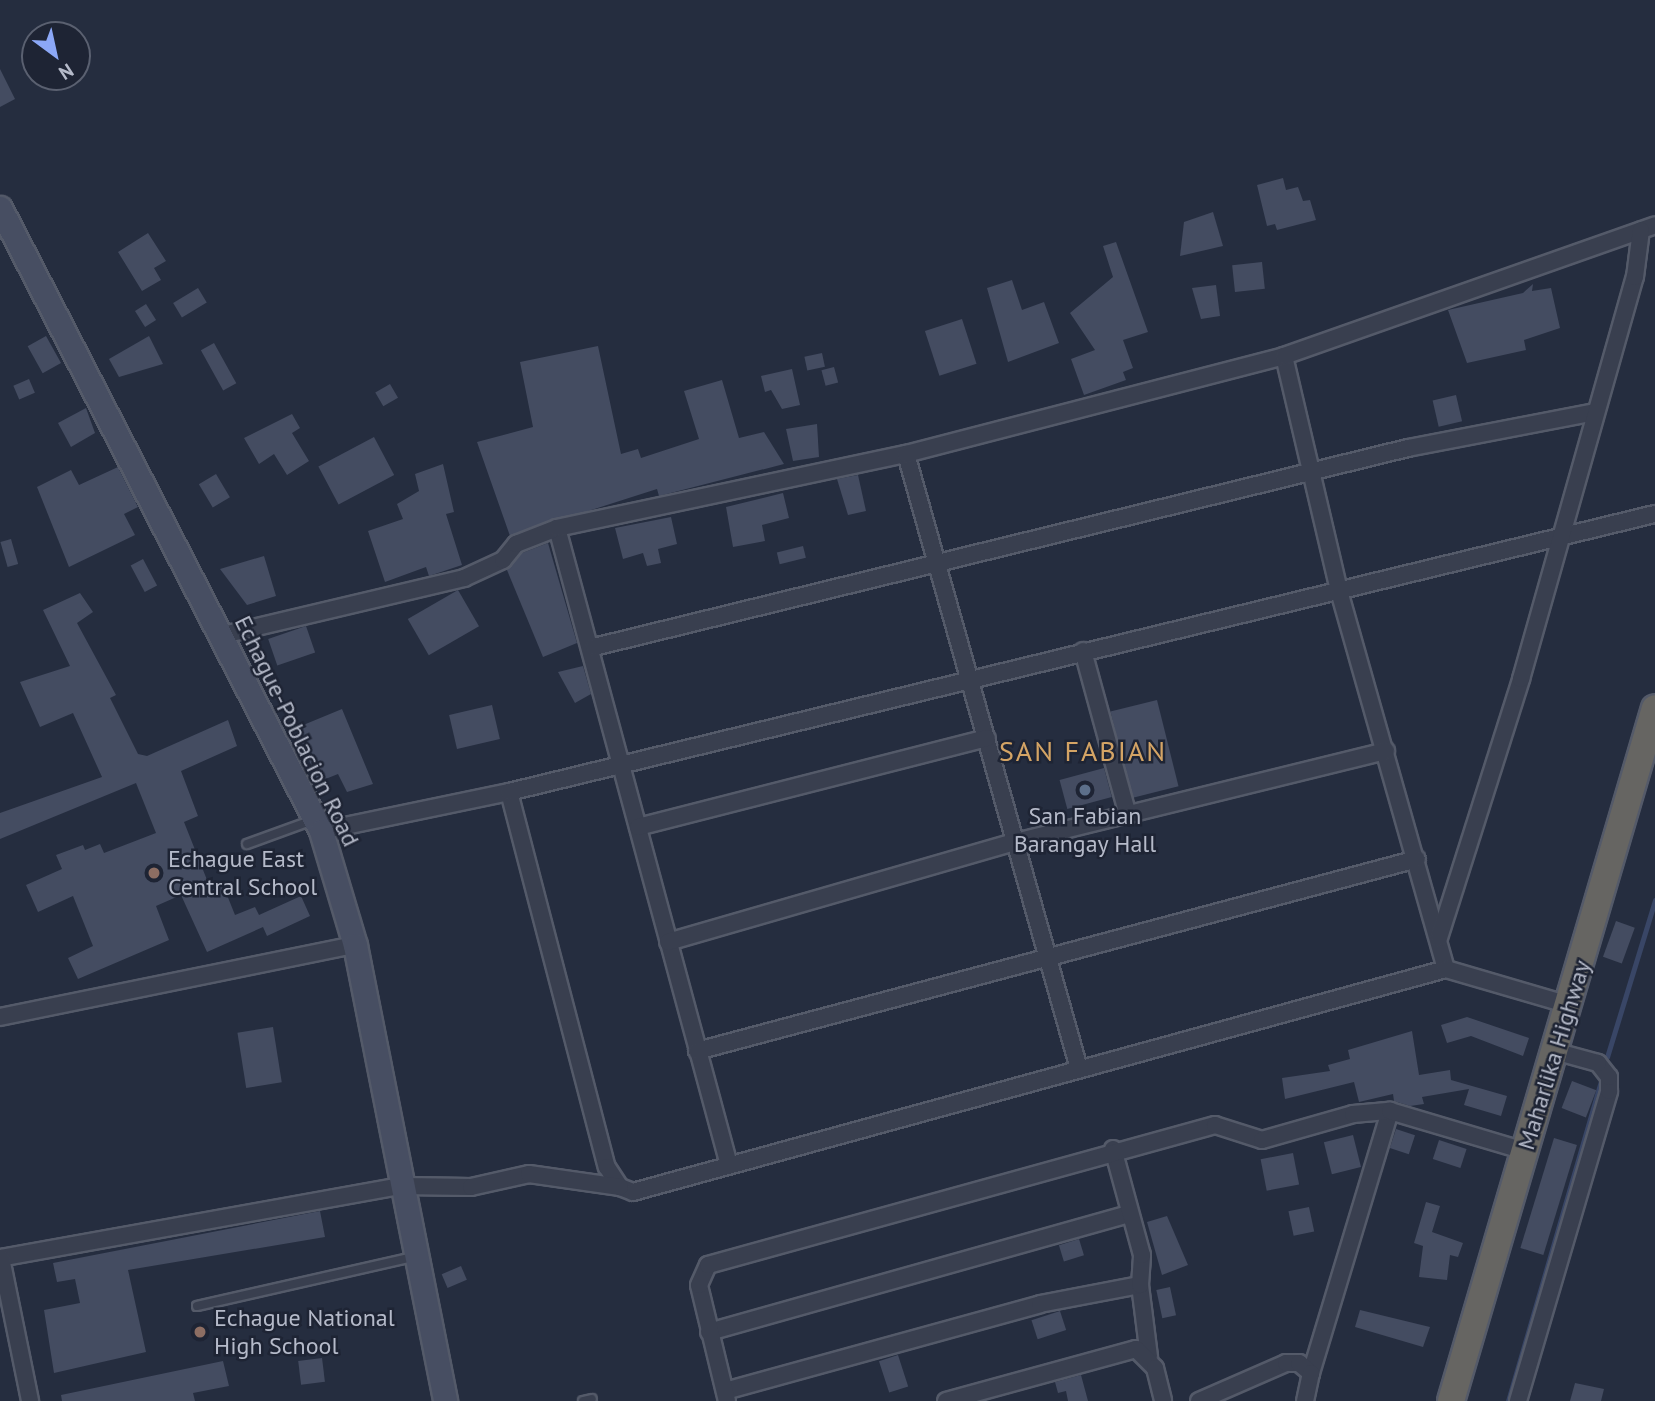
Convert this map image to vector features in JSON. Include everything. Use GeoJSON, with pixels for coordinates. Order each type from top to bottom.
{"type":"FeatureCollection","features":[{"type":"Feature","properties":{"kind":"highway","name":"Maharlika Highway"},"geometry":{"type":"LineString","coordinates":[[1451,1401],[1655,708]]}},
{"type":"Feature","properties":{"kind":"main road","name":"Echague-Poblacion Road"},"geometry":{"type":"LineString","coordinates":[[0,208],[319,825],[355,945],[445,1401]]}},
{"type":"Feature","properties":{"kind":"street"},"geometry":{"type":"LineString","coordinates":[[223,635],[464,578],[503,560],[516,544],[557,528],[906,454],[1284,356],[1648,227]]}},
{"type":"Feature","properties":{"kind":"street"},"geometry":{"type":"LineString","coordinates":[[1439,938],[1507,729],[1557,540],[1648,227]]}},
{"type":"Feature","properties":{"kind":"street"},"geometry":{"type":"LineString","coordinates":[[1284,356],[1339,591],[1446,969]]}},
{"type":"Feature","properties":{"kind":"street"},"geometry":{"type":"LineString","coordinates":[[594,647],[1312,472],[1595,412]]}},
{"type":"Feature","properties":{"kind":"street"},"geometry":{"type":"LineString","coordinates":[[906,454],[1019,841],[1046,954],[1078,1065]]}},
{"type":"Feature","properties":{"kind":"street"},"geometry":{"type":"LineString","coordinates":[[319,825],[509,792],[970,678],[1557,540],[1655,514]]}},
{"type":"Feature","properties":{"kind":"street"},"geometry":{"type":"LineString","coordinates":[[557,528],[594,647],[638,827],[729,1165]]}},
{"type":"Feature","properties":{"kind":"street"},"geometry":{"type":"LineString","coordinates":[[1083,651],[1128,815]]}},
{"type":"Feature","properties":{"kind":"street"},"geometry":{"type":"LineString","coordinates":[[638,827],[987,738]]}},
{"type":"Feature","properties":{"kind":"street"},"geometry":{"type":"LineString","coordinates":[[668,942],[1019,841],[1386,751]]}},
{"type":"Feature","properties":{"kind":"street"},"geometry":{"type":"LineString","coordinates":[[509,792],[607,1167],[620,1186]]}},
{"type":"Feature","properties":{"kind":"street"},"geometry":{"type":"LineString","coordinates":[[697,1051],[1046,954],[1417,859]]}},
{"type":"Feature","properties":{"kind":"street"},"geometry":{"type":"LineString","coordinates":[[0,1017],[355,945]]}},
{"type":"Feature","properties":{"kind":"street"},"geometry":{"type":"LineString","coordinates":[[30,1401],[0,1258],[402,1186],[471,1187],[529,1174],[620,1186],[658,1188],[729,1165],[1078,1065],[1446,969],[1569,1005]]}},
{"type":"Feature","properties":{"kind":"street"},"geometry":{"type":"LineString","coordinates":[[1518,1401],[1609,1091],[1609,1077],[1598,1063],[1554,1051]]}},
{"type":"Feature","properties":{"kind":"street"},"geometry":{"type":"LineString","coordinates":[[1305,1401],[1311,1373],[1391,1111]]}},
{"type":"Feature","properties":{"kind":"street"},"geometry":{"type":"LineString","coordinates":[[1140,1285],[1040,1304],[726,1396],[699,1285],[708,1265],[1113,1149],[1215,1125],[1248,1140],[1272,1139],[1353,1114],[1391,1111],[1525,1151]]}},
{"type":"Feature","properties":{"kind":"street"},"geometry":{"type":"LineString","coordinates":[[1113,1149],[1142,1255],[1140,1285],[1149,1356],[1163,1401]]}},
{"type":"Feature","properties":{"kind":"street"},"geometry":{"type":"LineString","coordinates":[[709,1332],[1130,1214]]}},
{"type":"Feature","properties":{"kind":"street"},"geometry":{"type":"LineString","coordinates":[[946,1401],[1127,1351],[1149,1356]]}},
{"type":"Feature","properties":{"kind":"street"},"geometry":{"type":"LineString","coordinates":[[1199,1401],[1286,1363],[1299,1363],[1311,1373]]}},
{"type":"Feature","properties":{"kind":"lane"},"geometry":{"type":"LineString","coordinates":[[247,844],[319,825]]}},
{"type":"Feature","properties":{"kind":"lane"},"geometry":{"type":"LineString","coordinates":[[197,1306],[416,1256]]}},
{"type":"Feature","properties":{"kind":"building"},"geometry":{"type":"Polygon","coordinates":[[[0,69],[15,99],[0,107],[0,69]]]}},
{"type":"Feature","properties":{"kind":"building"},"geometry":{"type":"Polygon","coordinates":[[[1283,178],[1286,190],[1298,187],[1303,201],[1310,200],[1316,220],[1277,230],[1275,224],[1267,226],[1257,185],[1283,178]]]}},
{"type":"Feature","properties":{"kind":"building"},"geometry":{"type":"Polygon","coordinates":[[[1213,212],[1223,246],[1180,256],[1184,222],[1213,212]]]}},
{"type":"Feature","properties":{"kind":"building"},"geometry":{"type":"Polygon","coordinates":[[[148,233],[166,261],[154,268],[161,280],[142,291],[118,252],[148,233]]]}},
{"type":"Feature","properties":{"kind":"building"},"geometry":{"type":"Polygon","coordinates":[[[1116,242],[1148,332],[1123,340],[1133,368],[1123,372],[1126,380],[1084,395],[1071,359],[1095,350],[1070,313],[1113,277],[1103,246],[1116,242]]]}},
{"type":"Feature","properties":{"kind":"building"},"geometry":{"type":"Polygon","coordinates":[[[1262,262],[1265,289],[1235,292],[1232,265],[1262,262]]]}},
{"type":"Feature","properties":{"kind":"building"},"geometry":{"type":"Polygon","coordinates":[[[1012,280],[1022,310],[1044,302],[1059,343],[1008,362],[987,288],[1012,280]]]}},
{"type":"Feature","properties":{"kind":"building"},"geometry":{"type":"Polygon","coordinates":[[[1533,284],[1532,291],[1551,288],[1560,328],[1524,340],[1526,350],[1467,363],[1448,310],[1523,293],[1533,284]]]}},
{"type":"Feature","properties":{"kind":"building"},"geometry":{"type":"Polygon","coordinates":[[[1216,285],[1220,316],[1201,319],[1192,288],[1216,285]]]}},
{"type":"Feature","properties":{"kind":"building"},"geometry":{"type":"Polygon","coordinates":[[[198,288],[207,303],[182,318],[173,303],[198,288]]]}},
{"type":"Feature","properties":{"kind":"building"},"geometry":{"type":"Polygon","coordinates":[[[146,304],[156,320],[145,327],[135,311],[146,304]]]}},
{"type":"Feature","properties":{"kind":"building"},"geometry":{"type":"Polygon","coordinates":[[[962,319],[977,364],[939,376],[925,331],[962,319]]]}},
{"type":"Feature","properties":{"kind":"building"},"geometry":{"type":"Polygon","coordinates":[[[46,336],[61,363],[43,373],[28,346],[46,336]]]}},
{"type":"Feature","properties":{"kind":"building"},"geometry":{"type":"Polygon","coordinates":[[[149,336],[163,364],[119,377],[109,359],[149,336]]]}},
{"type":"Feature","properties":{"kind":"building"},"geometry":{"type":"Polygon","coordinates":[[[214,343],[236,383],[223,391],[201,350],[214,343]]]}},
{"type":"Feature","properties":{"kind":"building"},"geometry":{"type":"Polygon","coordinates":[[[598,346],[621,454],[638,449],[641,458],[699,439],[684,391],[722,380],[739,438],[764,432],[784,464],[659,496],[657,489],[510,536],[477,442],[533,427],[520,362],[598,346]]]}},
{"type":"Feature","properties":{"kind":"building"},"geometry":{"type":"Polygon","coordinates":[[[822,353],[825,367],[807,370],[804,357],[822,353]]]}},
{"type":"Feature","properties":{"kind":"building"},"geometry":{"type":"Polygon","coordinates":[[[834,367],[838,382],[826,386],[821,370],[834,367]]]}},
{"type":"Feature","properties":{"kind":"building"},"geometry":{"type":"Polygon","coordinates":[[[792,369],[800,405],[782,409],[771,390],[765,392],[761,376],[792,369]]]}},
{"type":"Feature","properties":{"kind":"building"},"geometry":{"type":"Polygon","coordinates":[[[29,379],[35,393],[19,399],[13,386],[29,379]]]}},
{"type":"Feature","properties":{"kind":"building"},"geometry":{"type":"Polygon","coordinates":[[[390,384],[398,398],[383,406],[375,392],[390,384]]]}},
{"type":"Feature","properties":{"kind":"building"},"geometry":{"type":"Polygon","coordinates":[[[1456,395],[1462,421],[1439,427],[1433,400],[1456,395]]]}},
{"type":"Feature","properties":{"kind":"building"},"geometry":{"type":"Polygon","coordinates":[[[86,408],[95,433],[71,447],[58,423],[86,408]]]}},
{"type":"Feature","properties":{"kind":"building"},"geometry":{"type":"Polygon","coordinates":[[[292,414],[300,428],[292,433],[309,461],[287,475],[274,454],[259,464],[244,438],[292,414]]]}},
{"type":"Feature","properties":{"kind":"building"},"geometry":{"type":"Polygon","coordinates":[[[817,424],[819,457],[793,461],[786,429],[817,424]]]}},
{"type":"Feature","properties":{"kind":"building"},"geometry":{"type":"Polygon","coordinates":[[[374,437],[394,475],[339,505],[318,467],[374,437]]]}},
{"type":"Feature","properties":{"kind":"building"},"geometry":{"type":"Polygon","coordinates":[[[443,464],[454,512],[446,514],[462,565],[429,576],[426,567],[385,582],[368,531],[403,519],[397,504],[419,491],[415,474],[443,464]]]}},
{"type":"Feature","properties":{"kind":"building"},"geometry":{"type":"Polygon","coordinates":[[[118,467],[138,507],[124,514],[135,535],[69,567],[37,487],[71,470],[79,485],[118,467]]]}},
{"type":"Feature","properties":{"kind":"building"},"geometry":{"type":"Polygon","coordinates":[[[216,474],[230,497],[213,507],[199,484],[216,474]]]}},
{"type":"Feature","properties":{"kind":"building"},"geometry":{"type":"Polygon","coordinates":[[[858,475],[866,511],[848,515],[837,479],[858,475]]]}},
{"type":"Feature","properties":{"kind":"building"},"geometry":{"type":"Polygon","coordinates":[[[783,493],[789,518],[762,525],[765,541],[733,547],[726,507],[783,493]]]}},
{"type":"Feature","properties":{"kind":"building"},"geometry":{"type":"Polygon","coordinates":[[[671,517],[677,544],[658,549],[661,563],[647,566],[643,553],[623,559],[615,528],[671,517]]]}},
{"type":"Feature","properties":{"kind":"building"},"geometry":{"type":"Polygon","coordinates":[[[11,539],[18,564],[8,567],[0,542],[11,539]]]}},
{"type":"Feature","properties":{"kind":"building"},"geometry":{"type":"Polygon","coordinates":[[[548,543],[577,643],[543,657],[507,570],[522,553],[548,543]]]}},
{"type":"Feature","properties":{"kind":"building"},"geometry":{"type":"Polygon","coordinates":[[[803,546],[806,558],[780,564],[777,553],[803,546]]]}},
{"type":"Feature","properties":{"kind":"building"},"geometry":{"type":"Polygon","coordinates":[[[264,556],[276,596],[247,605],[220,569],[264,556]]]}},
{"type":"Feature","properties":{"kind":"building"},"geometry":{"type":"Polygon","coordinates":[[[143,559],[157,585],[145,592],[131,566],[143,559]]]}},
{"type":"Feature","properties":{"kind":"building"},"geometry":{"type":"Polygon","coordinates":[[[458,590],[479,626],[429,655],[408,619],[458,590]]]}},
{"type":"Feature","properties":{"kind":"building"},"geometry":{"type":"Polygon","coordinates":[[[80,593],[93,612],[77,623],[116,695],[110,698],[138,754],[147,756],[228,720],[237,746],[181,771],[198,816],[184,822],[211,890],[223,885],[235,915],[255,907],[259,915],[301,896],[310,916],[267,936],[263,927],[207,952],[181,895],[156,906],[169,940],[78,979],[68,958],[93,946],[73,896],[38,912],[26,885],[62,869],[56,855],[83,845],[85,850],[100,844],[104,853],[156,833],[136,783],[0,839],[0,813],[102,777],[73,713],[40,727],[20,682],[70,666],[43,610],[80,593]]]}},
{"type":"Feature","properties":{"kind":"building"},"geometry":{"type":"Polygon","coordinates":[[[306,626],[315,652],[277,665],[268,639],[306,626]]]}},
{"type":"Feature","properties":{"kind":"building"},"geometry":{"type":"Polygon","coordinates":[[[583,666],[591,694],[575,703],[558,672],[583,666]]]}},
{"type":"Feature","properties":{"kind":"building"},"geometry":{"type":"Polygon","coordinates":[[[1157,700],[1179,786],[1132,798],[1110,712],[1157,700]]]}},
{"type":"Feature","properties":{"kind":"building"},"geometry":{"type":"Polygon","coordinates":[[[492,705],[500,739],[457,749],[449,715],[492,705]]]}},
{"type":"Feature","properties":{"kind":"building"},"geometry":{"type":"Polygon","coordinates":[[[342,709],[373,784],[347,792],[338,774],[318,782],[296,728],[342,709]]]}},
{"type":"Feature","properties":{"kind":"building","name":"San Fabian Barangay Hall"},"geometry":{"type":"Polygon","coordinates":[[[1104,768],[1112,797],[1067,809],[1060,780],[1104,768]]]}},
{"type":"Feature","properties":{"kind":"building"},"geometry":{"type":"Polygon","coordinates":[[[1616,921],[1635,928],[1622,964],[1603,957],[1616,921]]]}},
{"type":"Feature","properties":{"kind":"building"},"geometry":{"type":"Polygon","coordinates":[[[1467,1017],[1529,1038],[1523,1056],[1471,1036],[1447,1043],[1441,1025],[1467,1017]]]}},
{"type":"Feature","properties":{"kind":"building"},"geometry":{"type":"Polygon","coordinates":[[[273,1027],[282,1082],[246,1088],[237,1033],[273,1027]]]}},
{"type":"Feature","properties":{"kind":"building"},"geometry":{"type":"Polygon","coordinates":[[[1412,1031],[1419,1075],[1450,1070],[1451,1080],[1507,1096],[1501,1116],[1464,1105],[1469,1089],[1422,1097],[1424,1104],[1410,1106],[1394,1101],[1393,1094],[1359,1102],[1354,1082],[1285,1099],[1282,1078],[1330,1071],[1328,1065],[1350,1059],[1348,1050],[1412,1031]]]}},
{"type":"Feature","properties":{"kind":"building"},"geometry":{"type":"Polygon","coordinates":[[[1572,1081],[1596,1090],[1586,1117],[1562,1108],[1572,1081]]]}},
{"type":"Feature","properties":{"kind":"building"},"geometry":{"type":"Polygon","coordinates":[[[1396,1129],[1415,1135],[1409,1154],[1390,1148],[1396,1129]]]}},
{"type":"Feature","properties":{"kind":"building"},"geometry":{"type":"Polygon","coordinates":[[[1353,1135],[1361,1167],[1332,1174],[1324,1142],[1353,1135]]]}},
{"type":"Feature","properties":{"kind":"building"},"geometry":{"type":"Polygon","coordinates":[[[1554,1138],[1577,1145],[1543,1255],[1520,1248],[1554,1138]]]}},
{"type":"Feature","properties":{"kind":"building"},"geometry":{"type":"Polygon","coordinates":[[[1439,1140],[1467,1149],[1460,1168],[1433,1159],[1439,1140]]]}},
{"type":"Feature","properties":{"kind":"building"},"geometry":{"type":"Polygon","coordinates":[[[1293,1153],[1299,1184],[1267,1191],[1261,1159],[1293,1153]]]}},
{"type":"Feature","properties":{"kind":"building"},"geometry":{"type":"Polygon","coordinates":[[[1426,1202],[1440,1206],[1432,1232],[1463,1243],[1458,1257],[1450,1255],[1447,1280],[1419,1277],[1423,1246],[1414,1243],[1426,1202]]]}},
{"type":"Feature","properties":{"kind":"building"},"geometry":{"type":"Polygon","coordinates":[[[1309,1207],[1314,1231],[1294,1236],[1288,1211],[1309,1207]]]}},
{"type":"Feature","properties":{"kind":"building"},"geometry":{"type":"Polygon","coordinates":[[[320,1211],[325,1237],[128,1270],[146,1352],[54,1373],[44,1310],[80,1303],[75,1279],[57,1282],[53,1263],[320,1211]]]}},
{"type":"Feature","properties":{"kind":"building"},"geometry":{"type":"Polygon","coordinates":[[[1167,1216],[1188,1265],[1162,1275],[1147,1222],[1167,1216]]]}},
{"type":"Feature","properties":{"kind":"building"},"geometry":{"type":"Polygon","coordinates":[[[1079,1239],[1084,1255],[1064,1261],[1059,1245],[1079,1239]]]}},
{"type":"Feature","properties":{"kind":"building"},"geometry":{"type":"Polygon","coordinates":[[[461,1266],[467,1280],[448,1288],[442,1274],[461,1266]]]}},
{"type":"Feature","properties":{"kind":"building"},"geometry":{"type":"Polygon","coordinates":[[[1170,1287],[1176,1315],[1162,1318],[1156,1290],[1170,1287]]]}},
{"type":"Feature","properties":{"kind":"building"},"geometry":{"type":"Polygon","coordinates":[[[1360,1310],[1430,1327],[1423,1347],[1355,1327],[1360,1310]]]}},
{"type":"Feature","properties":{"kind":"building"},"geometry":{"type":"Polygon","coordinates":[[[1060,1311],[1066,1330],[1038,1339],[1031,1320],[1060,1311]]]}},
{"type":"Feature","properties":{"kind":"building"},"geometry":{"type":"Polygon","coordinates":[[[898,1355],[908,1386],[889,1393],[879,1361],[898,1355]]]}},
{"type":"Feature","properties":{"kind":"building"},"geometry":{"type":"Polygon","coordinates":[[[322,1358],[325,1382],[301,1385],[298,1361],[322,1358]]]}},
{"type":"Feature","properties":{"kind":"building"},"geometry":{"type":"Polygon","coordinates":[[[223,1361],[229,1386],[193,1393],[195,1401],[62,1401],[61,1395],[223,1361]]]}},
{"type":"Feature","properties":{"kind":"building"},"geometry":{"type":"Polygon","coordinates":[[[1081,1375],[1088,1401],[1068,1401],[1066,1391],[1058,1393],[1055,1382],[1081,1375]]]}},
{"type":"Feature","properties":{"kind":"building"},"geometry":{"type":"Polygon","coordinates":[[[1575,1383],[1604,1389],[1601,1401],[1570,1401],[1575,1383]]]}},
{"type":"Feature","properties":{"kind":"waterway"},"geometry":{"type":"LineString","coordinates":[[1607,1057],[1655,900]]}},
{"type":"Feature","properties":{"kind":"waterway"},"geometry":{"type":"LineString","coordinates":[[1508,1401],[1601,1080]]}},
{"type":"Feature","properties":{"kind":"place","name":"San Fabian Barangay Hall"},"geometry":{"type":"Point","coordinates":[1085,790]}},
{"type":"Feature","properties":{"kind":"place","name":"Echague East Central School"},"geometry":{"type":"Point","coordinates":[154,873]}},
{"type":"Feature","properties":{"kind":"place","name":"Echague National High School"},"geometry":{"type":"Point","coordinates":[200,1332]}},
{"type":"Feature","properties":{"kind":"district","name":"SAN FABIAN"},"geometry":{"type":"Point","coordinates":[1083,751]}}]}
